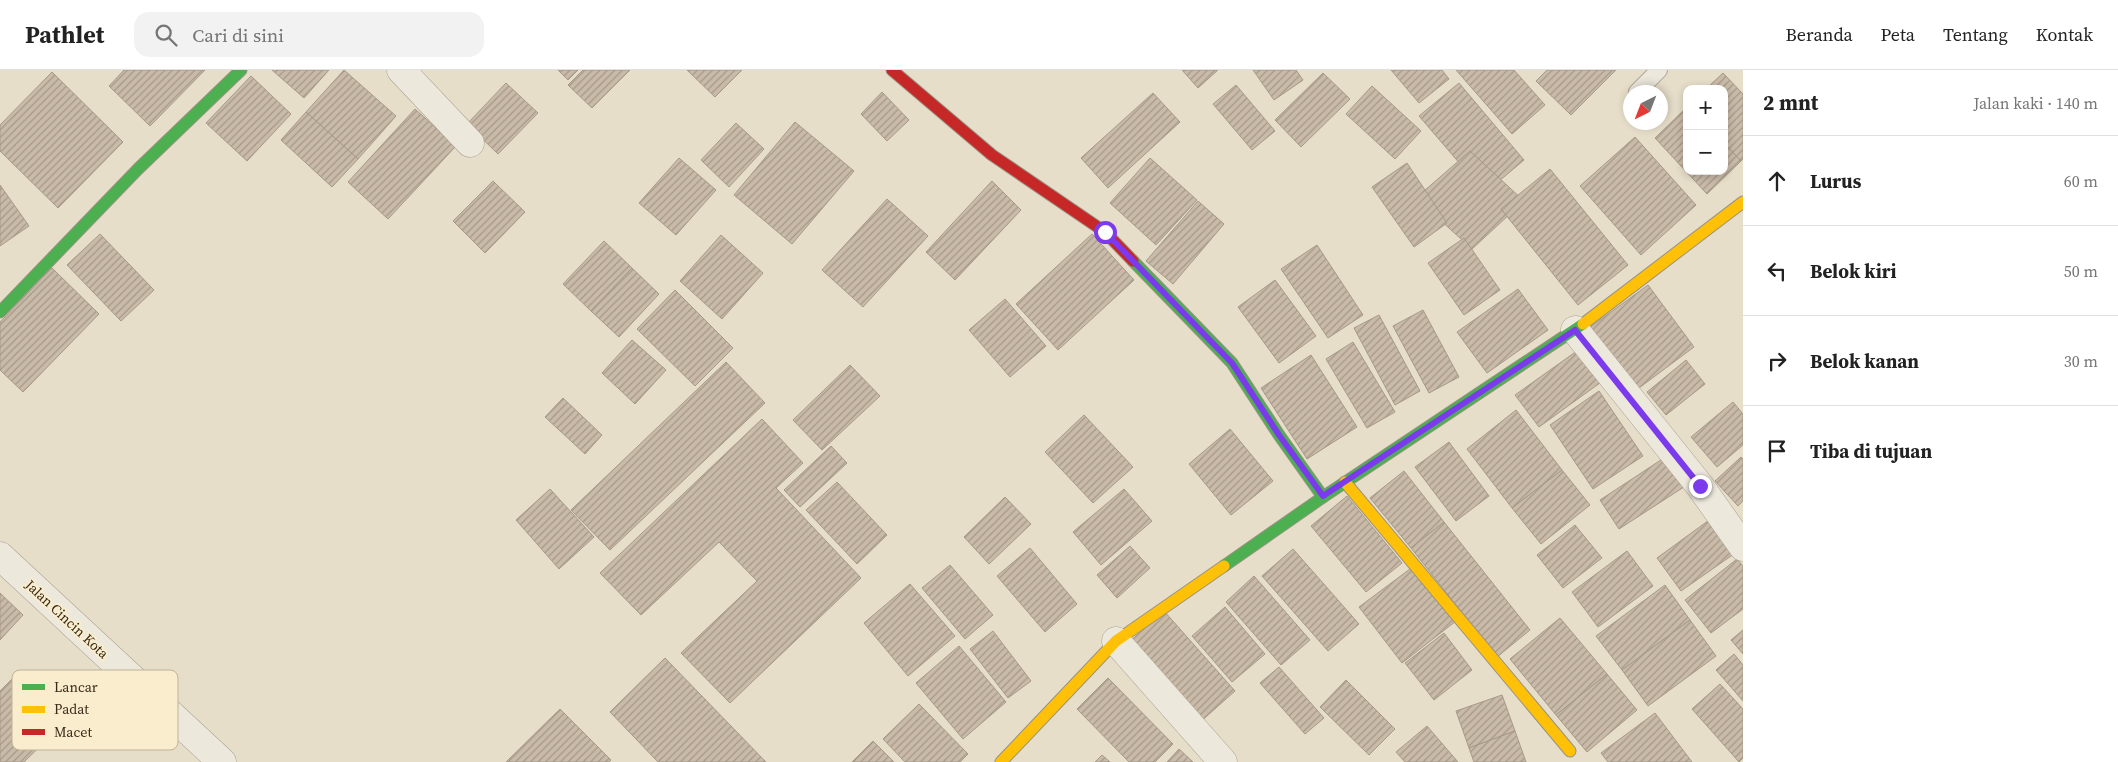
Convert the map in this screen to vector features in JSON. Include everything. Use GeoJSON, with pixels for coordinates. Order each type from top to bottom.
{"type":"FeatureCollection","features":[{"type":"Feature","properties":{"kind":"street"},"geometry":{"type":"LineString","coordinates":[[0,312],[138,169],[241,70]]}},
{"type":"Feature","properties":{"kind":"street"},"geometry":{"type":"LineString","coordinates":[[401,70],[470,143]]}},
{"type":"Feature","properties":{"kind":"street"},"geometry":{"type":"LineString","coordinates":[[892,70],[992,155],[1105,232],[1232,363],[1279,435],[1323,496]]}},
{"type":"Feature","properties":{"kind":"street"},"geometry":{"type":"LineString","coordinates":[[1001,762],[1116,641],[1323,496],[1575,330],[1743,202]]}},
{"type":"Feature","properties":{"kind":"street"},"geometry":{"type":"LineString","coordinates":[[1575,330],[1700,486],[1743,547]]}},
{"type":"Feature","properties":{"kind":"street"},"geometry":{"type":"LineString","coordinates":[[1344,482],[1570,751]]}},
{"type":"Feature","properties":{"kind":"street","name":"Jalan Cincin Kota"},"geometry":{"type":"LineString","coordinates":[[0,556],[123,670]]}},
{"type":"Feature","properties":{"kind":"street"},"geometry":{"type":"LineString","coordinates":[[1116,641],[1223,762]]}},
{"type":"Feature","properties":{"kind":"street","name":"Jalan Cincin Kota"},"geometry":{"type":"LineString","coordinates":[[178,721],[222,762]]}},
{"type":"Feature","properties":{"kind":"lane"},"geometry":{"type":"LineString","coordinates":[[1644,85],[1658,70]]}},
{"type":"Feature","properties":{"kind":"building"},"geometry":{"type":"Polygon","coordinates":[[[124,70],[205,70],[150,126],[109,86],[124,70]]]}},
{"type":"Feature","properties":{"kind":"building"},"geometry":{"type":"Polygon","coordinates":[[[272,70],[329,70],[304,98],[272,70]]]}},
{"type":"Feature","properties":{"kind":"building"},"geometry":{"type":"Polygon","coordinates":[[[344,70],[396,116],[358,159],[306,112],[344,70]]]}},
{"type":"Feature","properties":{"kind":"building"},"geometry":{"type":"Polygon","coordinates":[[[558,70],[578,70],[568,80],[558,70]]]}},
{"type":"Feature","properties":{"kind":"building"},"geometry":{"type":"Polygon","coordinates":[[[583,70],[630,70],[592,108],[568,85],[583,70]]]}},
{"type":"Feature","properties":{"kind":"building"},"geometry":{"type":"Polygon","coordinates":[[[687,70],[742,70],[715,97],[687,70]]]}},
{"type":"Feature","properties":{"kind":"building"},"geometry":{"type":"Polygon","coordinates":[[[1182,70],[1218,70],[1198,88],[1182,70]]]}},
{"type":"Feature","properties":{"kind":"building"},"geometry":{"type":"Polygon","coordinates":[[[1253,70],[1296,70],[1303,80],[1274,100],[1253,70]]]}},
{"type":"Feature","properties":{"kind":"building"},"geometry":{"type":"Polygon","coordinates":[[[1391,70],[1442,70],[1449,79],[1419,103],[1391,70]]]}},
{"type":"Feature","properties":{"kind":"building"},"geometry":{"type":"Polygon","coordinates":[[[1456,70],[1514,70],[1545,105],[1512,134],[1456,70]]]}},
{"type":"Feature","properties":{"kind":"building"},"geometry":{"type":"Polygon","coordinates":[[[1547,70],[1616,70],[1571,115],[1536,81],[1547,70]]]}},
{"type":"Feature","properties":{"kind":"building"},"geometry":{"type":"Polygon","coordinates":[[[52,72],[123,142],[58,208],[0,151],[0,125],[52,72]]]}},
{"type":"Feature","properties":{"kind":"building"},"geometry":{"type":"Polygon","coordinates":[[[1323,73],[1350,99],[1301,147],[1275,120],[1323,73]]]}},
{"type":"Feature","properties":{"kind":"building"},"geometry":{"type":"Polygon","coordinates":[[[1723,73],[1743,94],[1743,159],[1741,161],[1728,147],[1728,85],[1710,85],[1723,73]]]}},
{"type":"Feature","properties":{"kind":"building"},"geometry":{"type":"Polygon","coordinates":[[[251,76],[291,114],[247,161],[206,123],[251,76]]]}},
{"type":"Feature","properties":{"kind":"building"},"geometry":{"type":"Polygon","coordinates":[[[506,83],[538,113],[498,154],[467,124],[506,83]]]}},
{"type":"Feature","properties":{"kind":"building"},"geometry":{"type":"Polygon","coordinates":[[[1459,83],[1524,160],[1485,193],[1419,116],[1459,83]]]}},
{"type":"Feature","properties":{"kind":"building"},"geometry":{"type":"Polygon","coordinates":[[[1236,85],[1275,131],[1252,150],[1213,104],[1236,85]]]}},
{"type":"Feature","properties":{"kind":"building"},"geometry":{"type":"Polygon","coordinates":[[[1372,86],[1421,131],[1395,159],[1346,114],[1372,86]]]}},
{"type":"Feature","properties":{"kind":"building"},"geometry":{"type":"Polygon","coordinates":[[[882,92],[909,120],[887,141],[861,114],[882,92]]]}},
{"type":"Feature","properties":{"kind":"building"},"geometry":{"type":"Polygon","coordinates":[[[1153,93],[1180,122],[1108,188],[1081,158],[1153,93]]]}},
{"type":"Feature","properties":{"kind":"building"},"geometry":{"type":"Polygon","coordinates":[[[415,109],[456,146],[388,219],[348,182],[415,109]]]}},
{"type":"Feature","properties":{"kind":"building"},"geometry":{"type":"Polygon","coordinates":[[[1683,111],[1683,168],[1655,138],[1663,130],[1668,130],[1668,125],[1683,111]]]}},
{"type":"Feature","properties":{"kind":"building"},"geometry":{"type":"Polygon","coordinates":[[[306,112],[358,159],[332,187],[281,140],[306,112]]]}},
{"type":"Feature","properties":{"kind":"building"},"geometry":{"type":"Polygon","coordinates":[[[795,122],[854,171],[792,244],[734,195],[795,122]]]}},
{"type":"Feature","properties":{"kind":"building"},"geometry":{"type":"Polygon","coordinates":[[[736,123],[764,149],[729,187],[701,160],[736,123]]]}},
{"type":"Feature","properties":{"kind":"building"},"geometry":{"type":"Polygon","coordinates":[[[1635,137],[1696,205],[1641,255],[1580,186],[1635,137]]]}},
{"type":"Feature","properties":{"kind":"building"},"geometry":{"type":"Polygon","coordinates":[[[1728,147],[1741,161],[1728,174],[1728,147]]]}},
{"type":"Feature","properties":{"kind":"building"},"geometry":{"type":"Polygon","coordinates":[[[1470,151],[1524,201],[1472,249],[1416,198],[1470,151]]]}},
{"type":"Feature","properties":{"kind":"building"},"geometry":{"type":"Polygon","coordinates":[[[679,158],[716,190],[676,235],[639,203],[679,158]]]}},
{"type":"Feature","properties":{"kind":"building"},"geometry":{"type":"Polygon","coordinates":[[[1150,158],[1197,200],[1156,245],[1110,203],[1150,158]]]}},
{"type":"Feature","properties":{"kind":"building"},"geometry":{"type":"Polygon","coordinates":[[[1407,163],[1447,223],[1414,247],[1372,187],[1407,163]]]}},
{"type":"Feature","properties":{"kind":"building"},"geometry":{"type":"Polygon","coordinates":[[[1550,169],[1628,265],[1578,305],[1501,209],[1550,169]]]}},
{"type":"Feature","properties":{"kind":"building"},"geometry":{"type":"Polygon","coordinates":[[[1689,175],[1727,175],[1707,194],[1689,175]]]}},
{"type":"Feature","properties":{"kind":"building"},"geometry":{"type":"Polygon","coordinates":[[[493,181],[525,212],[485,253],[453,221],[493,181]]]}},
{"type":"Feature","properties":{"kind":"building"},"geometry":{"type":"Polygon","coordinates":[[[992,181],[1021,210],[955,280],[926,252],[992,181]]]}},
{"type":"Feature","properties":{"kind":"building"},"geometry":{"type":"Polygon","coordinates":[[[0,185],[29,226],[0,246],[0,185]]]}},
{"type":"Feature","properties":{"kind":"building"},"geometry":{"type":"Polygon","coordinates":[[[887,199],[928,236],[863,307],[822,270],[887,199]]]}},
{"type":"Feature","properties":{"kind":"building"},"geometry":{"type":"Polygon","coordinates":[[[1198,201],[1224,224],[1173,284],[1146,261],[1198,201]]]}},
{"type":"Feature","properties":{"kind":"building"},"geometry":{"type":"Polygon","coordinates":[[[100,234],[154,290],[121,321],[67,265],[100,234]]]}},
{"type":"Feature","properties":{"kind":"building"},"geometry":{"type":"Polygon","coordinates":[[[1092,234],[1134,280],[1058,350],[1016,304],[1092,234]]]}},
{"type":"Feature","properties":{"kind":"building"},"geometry":{"type":"Polygon","coordinates":[[[721,235],[763,273],[722,319],[680,281],[721,235]]]}},
{"type":"Feature","properties":{"kind":"building"},"geometry":{"type":"Polygon","coordinates":[[[1464,238],[1500,290],[1464,315],[1428,263],[1464,238]]]}},
{"type":"Feature","properties":{"kind":"building"},"geometry":{"type":"Polygon","coordinates":[[[604,241],[632,268],[591,311],[563,284],[604,241]]]}},
{"type":"Feature","properties":{"kind":"building"},"geometry":{"type":"Polygon","coordinates":[[[1317,245],[1363,315],[1328,338],[1281,269],[1317,245]]]}},
{"type":"Feature","properties":{"kind":"building"},"geometry":{"type":"Polygon","coordinates":[[[52,268],[99,314],[23,392],[0,370],[0,322],[52,268]]]}},
{"type":"Feature","properties":{"kind":"building"},"geometry":{"type":"Polygon","coordinates":[[[632,268],[659,294],[619,337],[591,311],[632,268]]]}},
{"type":"Feature","properties":{"kind":"building"},"geometry":{"type":"Polygon","coordinates":[[[1275,280],[1316,336],[1279,363],[1238,307],[1275,280]]]}},
{"type":"Feature","properties":{"kind":"building"},"geometry":{"type":"Polygon","coordinates":[[[1648,285],[1694,347],[1635,391],[1589,328],[1648,285]]]}},
{"type":"Feature","properties":{"kind":"building"},"geometry":{"type":"Polygon","coordinates":[[[1518,289],[1548,330],[1487,373],[1457,332],[1518,289]]]}},
{"type":"Feature","properties":{"kind":"building"},"geometry":{"type":"Polygon","coordinates":[[[675,290],[733,348],[695,386],[637,329],[675,290]]]}},
{"type":"Feature","properties":{"kind":"building"},"geometry":{"type":"Polygon","coordinates":[[[1005,299],[1046,346],[1010,377],[969,330],[1005,299]]]}},
{"type":"Feature","properties":{"kind":"building"},"geometry":{"type":"Polygon","coordinates":[[[1423,310],[1459,377],[1429,393],[1393,326],[1423,310]]]}},
{"type":"Feature","properties":{"kind":"building"},"geometry":{"type":"Polygon","coordinates":[[[1379,315],[1420,391],[1395,405],[1354,328],[1379,315]]]}},
{"type":"Feature","properties":{"kind":"building"},"geometry":{"type":"Polygon","coordinates":[[[632,340],[666,370],[635,404],[602,373],[632,340]]]}},
{"type":"Feature","properties":{"kind":"building"},"geometry":{"type":"Polygon","coordinates":[[[1353,342],[1395,412],[1367,428],[1326,359],[1353,342]]]}},
{"type":"Feature","properties":{"kind":"building"},"geometry":{"type":"Polygon","coordinates":[[[1581,348],[1604,380],[1539,427],[1515,395],[1581,348]]]}},
{"type":"Feature","properties":{"kind":"building"},"geometry":{"type":"Polygon","coordinates":[[[1311,355],[1357,427],[1307,459],[1261,388],[1311,355]]]}},
{"type":"Feature","properties":{"kind":"building"},"geometry":{"type":"Polygon","coordinates":[[[1686,360],[1705,384],[1666,415],[1647,392],[1686,360]]]}},
{"type":"Feature","properties":{"kind":"building"},"geometry":{"type":"Polygon","coordinates":[[[726,362],[765,403],[610,550],[571,510],[726,362]]]}},
{"type":"Feature","properties":{"kind":"building"},"geometry":{"type":"Polygon","coordinates":[[[850,365],[880,396],[822,450],[793,420],[850,365]]]}},
{"type":"Feature","properties":{"kind":"building"},"geometry":{"type":"Polygon","coordinates":[[[1599,391],[1643,456],[1593,489],[1550,425],[1599,391]]]}},
{"type":"Feature","properties":{"kind":"building"},"geometry":{"type":"Polygon","coordinates":[[[563,398],[602,435],[585,454],[545,417],[563,398]]]}},
{"type":"Feature","properties":{"kind":"building"},"geometry":{"type":"Polygon","coordinates":[[[1733,402],[1743,414],[1743,445],[1717,467],[1691,437],[1733,402]]]}},
{"type":"Feature","properties":{"kind":"building"},"geometry":{"type":"Polygon","coordinates":[[[1516,410],[1562,470],[1512,508],[1467,449],[1516,410]]]}},
{"type":"Feature","properties":{"kind":"building"},"geometry":{"type":"Polygon","coordinates":[[[1084,415],[1133,467],[1093,503],[1045,452],[1084,415]]]}},
{"type":"Feature","properties":{"kind":"building"},"geometry":{"type":"Polygon","coordinates":[[[762,419],[803,463],[776,488],[861,578],[730,703],[681,653],[757,581],[719,542],[641,615],[600,573],[762,419]]]}},
{"type":"Feature","properties":{"kind":"building"},"geometry":{"type":"Polygon","coordinates":[[[1230,429],[1273,481],[1231,515],[1189,464],[1230,429]]]}},
{"type":"Feature","properties":{"kind":"building"},"geometry":{"type":"Polygon","coordinates":[[[1449,442],[1489,496],[1456,521],[1415,467],[1449,442]]]}},
{"type":"Feature","properties":{"kind":"building"},"geometry":{"type":"Polygon","coordinates":[[[831,446],[847,463],[800,507],[784,490],[831,446]]]}},
{"type":"Feature","properties":{"kind":"building"},"geometry":{"type":"Polygon","coordinates":[[[1667,456],[1687,485],[1619,529],[1600,500],[1667,456]]]}},
{"type":"Feature","properties":{"kind":"building"},"geometry":{"type":"Polygon","coordinates":[[[1741,457],[1743,459],[1743,501],[1738,506],[1715,481],[1741,457]]]}},
{"type":"Feature","properties":{"kind":"building"},"geometry":{"type":"Polygon","coordinates":[[[1562,470],[1590,505],[1541,544],[1512,508],[1562,470]]]}},
{"type":"Feature","properties":{"kind":"building"},"geometry":{"type":"Polygon","coordinates":[[[1404,471],[1444,522],[1411,548],[1370,498],[1404,471]]]}},
{"type":"Feature","properties":{"kind":"building"},"geometry":{"type":"Polygon","coordinates":[[[837,482],[887,535],[857,564],[806,510],[837,482]]]}},
{"type":"Feature","properties":{"kind":"building"},"geometry":{"type":"Polygon","coordinates":[[[550,489],[594,537],[559,569],[516,520],[550,489]]]}},
{"type":"Feature","properties":{"kind":"building"},"geometry":{"type":"Polygon","coordinates":[[[1124,489],[1152,521],[1101,565],[1073,532],[1124,489]]]}},
{"type":"Feature","properties":{"kind":"building"},"geometry":{"type":"Polygon","coordinates":[[[1347,496],[1402,563],[1366,592],[1311,526],[1347,496]]]}},
{"type":"Feature","properties":{"kind":"building"},"geometry":{"type":"Polygon","coordinates":[[[1005,497],[1031,524],[989,564],[964,537],[1005,497]]]}},
{"type":"Feature","properties":{"kind":"building"},"geometry":{"type":"Polygon","coordinates":[[[1716,515],[1741,549],[1681,591],[1657,558],[1716,515]]]}},
{"type":"Feature","properties":{"kind":"building"},"geometry":{"type":"Polygon","coordinates":[[[1444,522],[1530,630],[1497,657],[1411,548],[1444,522]]]}},
{"type":"Feature","properties":{"kind":"building"},"geometry":{"type":"Polygon","coordinates":[[[1575,525],[1602,558],[1563,588],[1537,555],[1575,525]]]}},
{"type":"Feature","properties":{"kind":"building"},"geometry":{"type":"Polygon","coordinates":[[[1130,546],[1150,568],[1117,598],[1097,575],[1130,546]]]}},
{"type":"Feature","properties":{"kind":"building"},"geometry":{"type":"Polygon","coordinates":[[[1030,548],[1077,604],[1045,632],[997,576],[1030,548]]]}},
{"type":"Feature","properties":{"kind":"building"},"geometry":{"type":"Polygon","coordinates":[[[1293,549],[1359,624],[1328,651],[1262,576],[1293,549]]]}},
{"type":"Feature","properties":{"kind":"building"},"geometry":{"type":"Polygon","coordinates":[[[1627,551],[1653,586],[1598,627],[1572,592],[1627,551]]]}},
{"type":"Feature","properties":{"kind":"building"},"geometry":{"type":"Polygon","coordinates":[[[1737,559],[1743,566],[1743,609],[1711,633],[1685,600],[1737,559]]]}},
{"type":"Feature","properties":{"kind":"building"},"geometry":{"type":"Polygon","coordinates":[[[950,565],[993,615],[965,639],[922,588],[950,565]]]}},
{"type":"Feature","properties":{"kind":"building"},"geometry":{"type":"Polygon","coordinates":[[[1414,566],[1456,621],[1402,663],[1359,607],[1414,566]]]}},
{"type":"Feature","properties":{"kind":"building"},"geometry":{"type":"Polygon","coordinates":[[[1254,576],[1310,640],[1281,665],[1226,602],[1254,576]]]}},
{"type":"Feature","properties":{"kind":"building"},"geometry":{"type":"Polygon","coordinates":[[[910,584],[955,636],[908,676],[864,623],[910,584]]]}},
{"type":"Feature","properties":{"kind":"building"},"geometry":{"type":"Polygon","coordinates":[[[1665,585],[1690,620],[1622,670],[1596,636],[1665,585]]]}},
{"type":"Feature","properties":{"kind":"building"},"geometry":{"type":"Polygon","coordinates":[[[0,593],[23,615],[0,640],[0,593]]]}},
{"type":"Feature","properties":{"kind":"building"},"geometry":{"type":"Polygon","coordinates":[[[1225,607],[1265,654],[1232,682],[1192,636],[1225,607]]]}},
{"type":"Feature","properties":{"kind":"building"},"geometry":{"type":"Polygon","coordinates":[[[1164,611],[1235,691],[1198,724],[1126,645],[1164,611]]]}},
{"type":"Feature","properties":{"kind":"building"},"geometry":{"type":"Polygon","coordinates":[[[1560,618],[1607,674],[1556,715],[1510,659],[1560,618]]]}},
{"type":"Feature","properties":{"kind":"building"},"geometry":{"type":"Polygon","coordinates":[[[1690,620],[1716,656],[1648,706],[1622,670],[1690,620]]]}},
{"type":"Feature","properties":{"kind":"building"},"geometry":{"type":"Polygon","coordinates":[[[1743,630],[1743,654],[1731,640],[1743,630]]]}},
{"type":"Feature","properties":{"kind":"building"},"geometry":{"type":"Polygon","coordinates":[[[993,631],[1031,681],[1008,698],[970,649],[993,631]]]}},
{"type":"Feature","properties":{"kind":"building"},"geometry":{"type":"Polygon","coordinates":[[[1444,633],[1472,670],[1434,700],[1405,663],[1444,633]]]}},
{"type":"Feature","properties":{"kind":"building"},"geometry":{"type":"Polygon","coordinates":[[[959,646],[1006,702],[963,739],[916,683],[959,646]]]}},
{"type":"Feature","properties":{"kind":"building"},"geometry":{"type":"Polygon","coordinates":[[[1734,654],[1743,665],[1743,701],[1716,670],[1734,654]]]}},
{"type":"Feature","properties":{"kind":"building"},"geometry":{"type":"Polygon","coordinates":[[[665,658],[766,762],[658,762],[610,712],[665,658]]]}},
{"type":"Feature","properties":{"kind":"building"},"geometry":{"type":"Polygon","coordinates":[[[1279,667],[1324,718],[1305,734],[1260,683],[1279,667]]]}},
{"type":"Feature","properties":{"kind":"building"},"geometry":{"type":"Polygon","coordinates":[[[1607,674],[1637,710],[1587,752],[1556,715],[1607,674]]]}},
{"type":"Feature","properties":{"kind":"building"},"geometry":{"type":"Polygon","coordinates":[[[1108,678],[1173,744],[1155,762],[1129,762],[1077,709],[1108,678]]]}},
{"type":"Feature","properties":{"kind":"building"},"geometry":{"type":"Polygon","coordinates":[[[12,679],[12,750],[36,750],[24,762],[0,762],[0,691],[12,679]]]}},
{"type":"Feature","properties":{"kind":"building"},"geometry":{"type":"Polygon","coordinates":[[[1346,680],[1395,729],[1369,755],[1320,707],[1346,680]]]}},
{"type":"Feature","properties":{"kind":"building"},"geometry":{"type":"Polygon","coordinates":[[[1720,684],[1743,709],[1743,758],[1739,762],[1692,709],[1720,684]]]}},
{"type":"Feature","properties":{"kind":"building"},"geometry":{"type":"Polygon","coordinates":[[[1502,695],[1515,731],[1469,748],[1456,711],[1502,695]]]}},
{"type":"Feature","properties":{"kind":"building"},"geometry":{"type":"Polygon","coordinates":[[[919,704],[968,754],[960,762],[905,762],[883,739],[919,704]]]}},
{"type":"Feature","properties":{"kind":"building"},"geometry":{"type":"Polygon","coordinates":[[[560,709],[611,760],[609,762],[506,762],[560,709]]]}},
{"type":"Feature","properties":{"kind":"building"},"geometry":{"type":"Polygon","coordinates":[[[1655,713],[1692,762],[1608,762],[1601,753],[1655,713]]]}},
{"type":"Feature","properties":{"kind":"building"},"geometry":{"type":"Polygon","coordinates":[[[1427,726],[1458,762],[1405,762],[1396,752],[1427,726]]]}},
{"type":"Feature","properties":{"kind":"building"},"geometry":{"type":"Polygon","coordinates":[[[1515,731],[1526,762],[1474,762],[1469,748],[1515,731]]]}},
{"type":"Feature","properties":{"kind":"building"},"geometry":{"type":"Polygon","coordinates":[[[873,741],[894,762],[852,762],[873,741]]]}},
{"type":"Feature","properties":{"kind":"building"},"geometry":{"type":"Polygon","coordinates":[[[1179,749],[1193,762],[1167,762],[1179,749]]]}},
{"type":"Feature","properties":{"kind":"building"},"geometry":{"type":"Polygon","coordinates":[[[1102,755],[1110,762],[1095,762],[1102,755]]]}},
{"type":"Feature","properties":{"kind":"traffic: fast"},"geometry":{"type":"LineString","coordinates":[[0,312],[138,169],[241,70]]}},
{"type":"Feature","properties":{"kind":"traffic: fast"},"geometry":{"type":"LineString","coordinates":[[1133,261],[1232,363],[1279,435],[1323,497]]}},
{"type":"Feature","properties":{"kind":"traffic: fast"},"geometry":{"type":"LineString","coordinates":[[1224,566],[1323,497],[1583,324]]}},
{"type":"Feature","properties":{"kind":"traffic: slow"},"geometry":{"type":"LineString","coordinates":[[1583,324],[1743,202]]}},
{"type":"Feature","properties":{"kind":"traffic: slow"},"geometry":{"type":"LineString","coordinates":[[1345,482],[1570,751]]}},
{"type":"Feature","properties":{"kind":"traffic: slow"},"geometry":{"type":"LineString","coordinates":[[1001,762],[1116,641],[1224,566]]}},
{"type":"Feature","properties":{"kind":"traffic: jam"},"geometry":{"type":"LineString","coordinates":[[892,70],[992,155],[1105,232],[1133,261]]}},
{"type":"Feature","properties":{"kind":"route"},"geometry":{"type":"LineString","coordinates":[[1105,232],[1232,363],[1279,435],[1323,496],[1575,330],[1700,486]]}}]}
